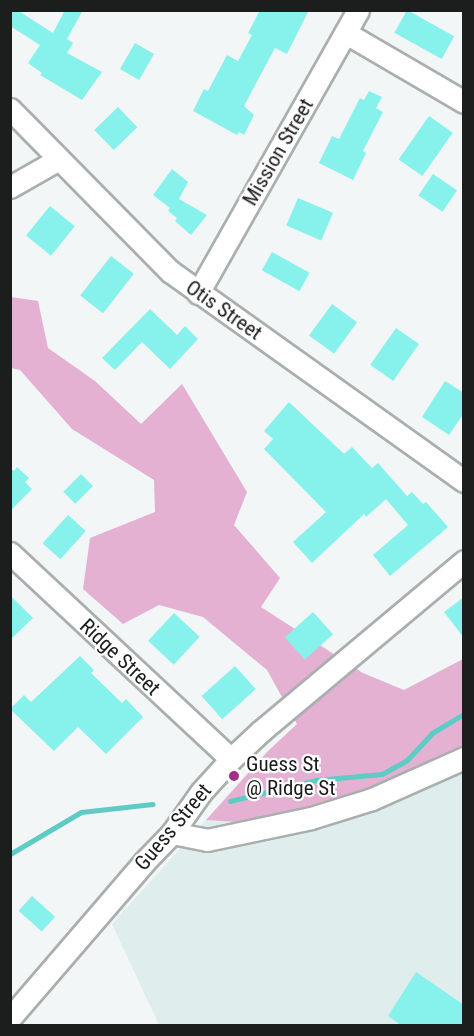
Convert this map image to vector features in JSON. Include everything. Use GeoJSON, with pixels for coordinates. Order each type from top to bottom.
{"type":"FeatureCollection","features":[{"type":"Feature","properties":{"kind":"street","name":"Mission Street"},"geometry":{"type":"LineString","coordinates":[[198,293],[358,10]]}},
{"type":"Feature","properties":{"kind":"street"},"geometry":{"type":"LineString","coordinates":[[346,33],[464,102]]}},
{"type":"Feature","properties":{"kind":"street","name":"Otis Street"},"geometry":{"type":"LineString","coordinates":[[10,109],[171,272],[464,481]]}},
{"type":"Feature","properties":{"kind":"street"},"geometry":{"type":"LineString","coordinates":[[10,187],[59,159]]}},
{"type":"Feature","properties":{"kind":"street","name":"Ridge Street"},"geometry":{"type":"LineString","coordinates":[[10,553],[231,759]]}},
{"type":"Feature","properties":{"kind":"street","name":"Guess Street"},"geometry":{"type":"LineString","coordinates":[[10,1018],[145,861],[172,833],[201,792],[231,759],[261,731],[464,561]]}},
{"type":"Feature","properties":{"kind":"street"},"geometry":{"type":"LineString","coordinates":[[172,833],[207,840],[311,818],[372,800],[464,759]]}},
{"type":"Feature","properties":{"kind":"shaded area"},"geometry":{"type":"Polygon","coordinates":[[[11,297],[38,301],[48,348],[95,381],[141,424],[182,384],[247,492],[234,525],[280,578],[261,607],[363,673],[404,690],[463,659],[463,760],[286,825],[206,820],[268,751],[297,724],[267,670],[203,617],[159,605],[123,624],[83,589],[90,538],[155,512],[154,480],[72,429],[20,370],[11,368],[11,297]]]}},
{"type":"Feature","properties":{"kind":"shaded area"},"geometry":{"type":"Polygon","coordinates":[[[463,760],[463,1025],[159,1025],[112,924],[206,820],[287,825],[463,760]]]}},
{"type":"Feature","properties":{"kind":"building"},"geometry":{"type":"Polygon","coordinates":[[[10,10],[17,10],[53,33],[65,10],[83,10],[67,39],[73,43],[67,53],[102,72],[82,100],[40,75],[42,73],[28,63],[40,45],[10,26],[10,10]]]}},
{"type":"Feature","properties":{"kind":"building"},"geometry":{"type":"Polygon","coordinates":[[[260,10],[309,10],[287,54],[275,48],[244,106],[254,115],[244,135],[239,132],[237,135],[193,111],[204,89],[208,91],[227,55],[238,61],[252,35],[248,33],[260,10]]]}},
{"type":"Feature","properties":{"kind":"building"},"geometry":{"type":"Polygon","coordinates":[[[407,10],[454,36],[442,59],[394,33],[407,10]]]}},
{"type":"Feature","properties":{"kind":"building"},"geometry":{"type":"Polygon","coordinates":[[[135,43],[154,54],[139,80],[120,69],[135,43]]]}},
{"type":"Feature","properties":{"kind":"building"},"geometry":{"type":"Polygon","coordinates":[[[369,91],[382,97],[376,108],[383,112],[363,151],[366,153],[353,180],[319,163],[332,136],[339,139],[360,98],[364,100],[369,91]]]}},
{"type":"Feature","properties":{"kind":"building"},"geometry":{"type":"Polygon","coordinates":[[[118,107],[137,127],[114,150],[94,130],[118,107]]]}},
{"type":"Feature","properties":{"kind":"building"},"geometry":{"type":"Polygon","coordinates":[[[429,116],[453,133],[422,176],[399,159],[429,116]]]}},
{"type":"Feature","properties":{"kind":"building"},"geometry":{"type":"Polygon","coordinates":[[[172,169],[188,182],[179,199],[207,215],[191,235],[175,221],[177,218],[168,211],[170,208],[153,195],[172,169]]]}},
{"type":"Feature","properties":{"kind":"building"},"geometry":{"type":"Polygon","coordinates":[[[433,174],[457,190],[443,212],[418,196],[433,174]]]}},
{"type":"Feature","properties":{"kind":"building"},"geometry":{"type":"Polygon","coordinates":[[[298,198],[333,213],[321,240],[286,226],[298,198]]]}},
{"type":"Feature","properties":{"kind":"building"},"geometry":{"type":"Polygon","coordinates":[[[50,206],[75,226],[51,256],[26,236],[50,206]]]}},
{"type":"Feature","properties":{"kind":"building"},"geometry":{"type":"Polygon","coordinates":[[[272,252],[310,273],[299,291],[262,270],[272,252]]]}},
{"type":"Feature","properties":{"kind":"building"},"geometry":{"type":"Polygon","coordinates":[[[111,256],[134,274],[103,313],[80,295],[111,256]]]}},
{"type":"Feature","properties":{"kind":"building"},"geometry":{"type":"Polygon","coordinates":[[[332,304],[357,322],[334,354],[309,336],[332,304]]]}},
{"type":"Feature","properties":{"kind":"building"},"geometry":{"type":"Polygon","coordinates":[[[150,309],[177,335],[185,326],[198,339],[170,369],[142,342],[115,370],[102,358],[150,309]]]}},
{"type":"Feature","properties":{"kind":"building"},"geometry":{"type":"Polygon","coordinates":[[[396,328],[419,344],[393,381],[370,365],[396,328]]]}},
{"type":"Feature","properties":{"kind":"building"},"geometry":{"type":"Polygon","coordinates":[[[445,381],[464,393],[464,413],[449,435],[422,417],[445,381]]]}},
{"type":"Feature","properties":{"kind":"building"},"geometry":{"type":"Polygon","coordinates":[[[289,402],[344,454],[352,447],[372,468],[378,463],[407,496],[412,492],[423,504],[426,502],[448,527],[390,576],[373,555],[408,525],[386,499],[366,517],[364,514],[312,563],[293,542],[326,512],[264,449],[273,439],[264,431],[289,402]]]}},
{"type":"Feature","properties":{"kind":"building"},"geometry":{"type":"Polygon","coordinates":[[[17,467],[29,478],[25,482],[32,489],[10,511],[10,468],[14,471],[17,467]]]}},
{"type":"Feature","properties":{"kind":"building"},"geometry":{"type":"Polygon","coordinates":[[[81,474],[93,486],[75,504],[63,492],[81,474]]]}},
{"type":"Feature","properties":{"kind":"building"},"geometry":{"type":"Polygon","coordinates":[[[68,515],[86,531],[60,559],[43,543],[68,515]]]}},
{"type":"Feature","properties":{"kind":"building"},"geometry":{"type":"Polygon","coordinates":[[[10,595],[33,618],[10,640],[10,595]]]}},
{"type":"Feature","properties":{"kind":"building"},"geometry":{"type":"Polygon","coordinates":[[[464,597],[464,638],[444,612],[464,597]]]}},
{"type":"Feature","properties":{"kind":"building"},"geometry":{"type":"Polygon","coordinates":[[[313,612],[333,634],[305,660],[285,637],[313,612]]]}},
{"type":"Feature","properties":{"kind":"building"},"geometry":{"type":"Polygon","coordinates":[[[174,613],[200,637],[174,665],[148,641],[174,613]]]}},
{"type":"Feature","properties":{"kind":"building"},"geometry":{"type":"Polygon","coordinates":[[[80,656],[94,670],[91,673],[122,703],[126,699],[143,717],[106,754],[78,727],[54,751],[10,709],[24,695],[31,702],[80,656]]]}},
{"type":"Feature","properties":{"kind":"building"},"geometry":{"type":"Polygon","coordinates":[[[235,666],[256,689],[222,719],[202,696],[235,666]]]}},
{"type":"Feature","properties":{"kind":"building"},"geometry":{"type":"Polygon","coordinates":[[[32,896],[55,917],[42,932],[19,911],[32,896]]]}},
{"type":"Feature","properties":{"kind":"building"},"geometry":{"type":"Polygon","coordinates":[[[416,972],[464,1005],[464,1026],[402,1026],[388,1016],[416,972]]]}},
{"type":"Feature","properties":{"kind":"waterway"},"geometry":{"type":"LineString","coordinates":[[230,801],[316,780],[382,774],[407,760],[432,733],[464,714]]}},
{"type":"Feature","properties":{"kind":"waterway"},"geometry":{"type":"LineString","coordinates":[[10,854],[81,812],[153,804]]}},
{"type":"Feature","properties":{"kind":"place","name":"Guess St @ Ridge St"},"geometry":{"type":"Point","coordinates":[234,776]}}]}
